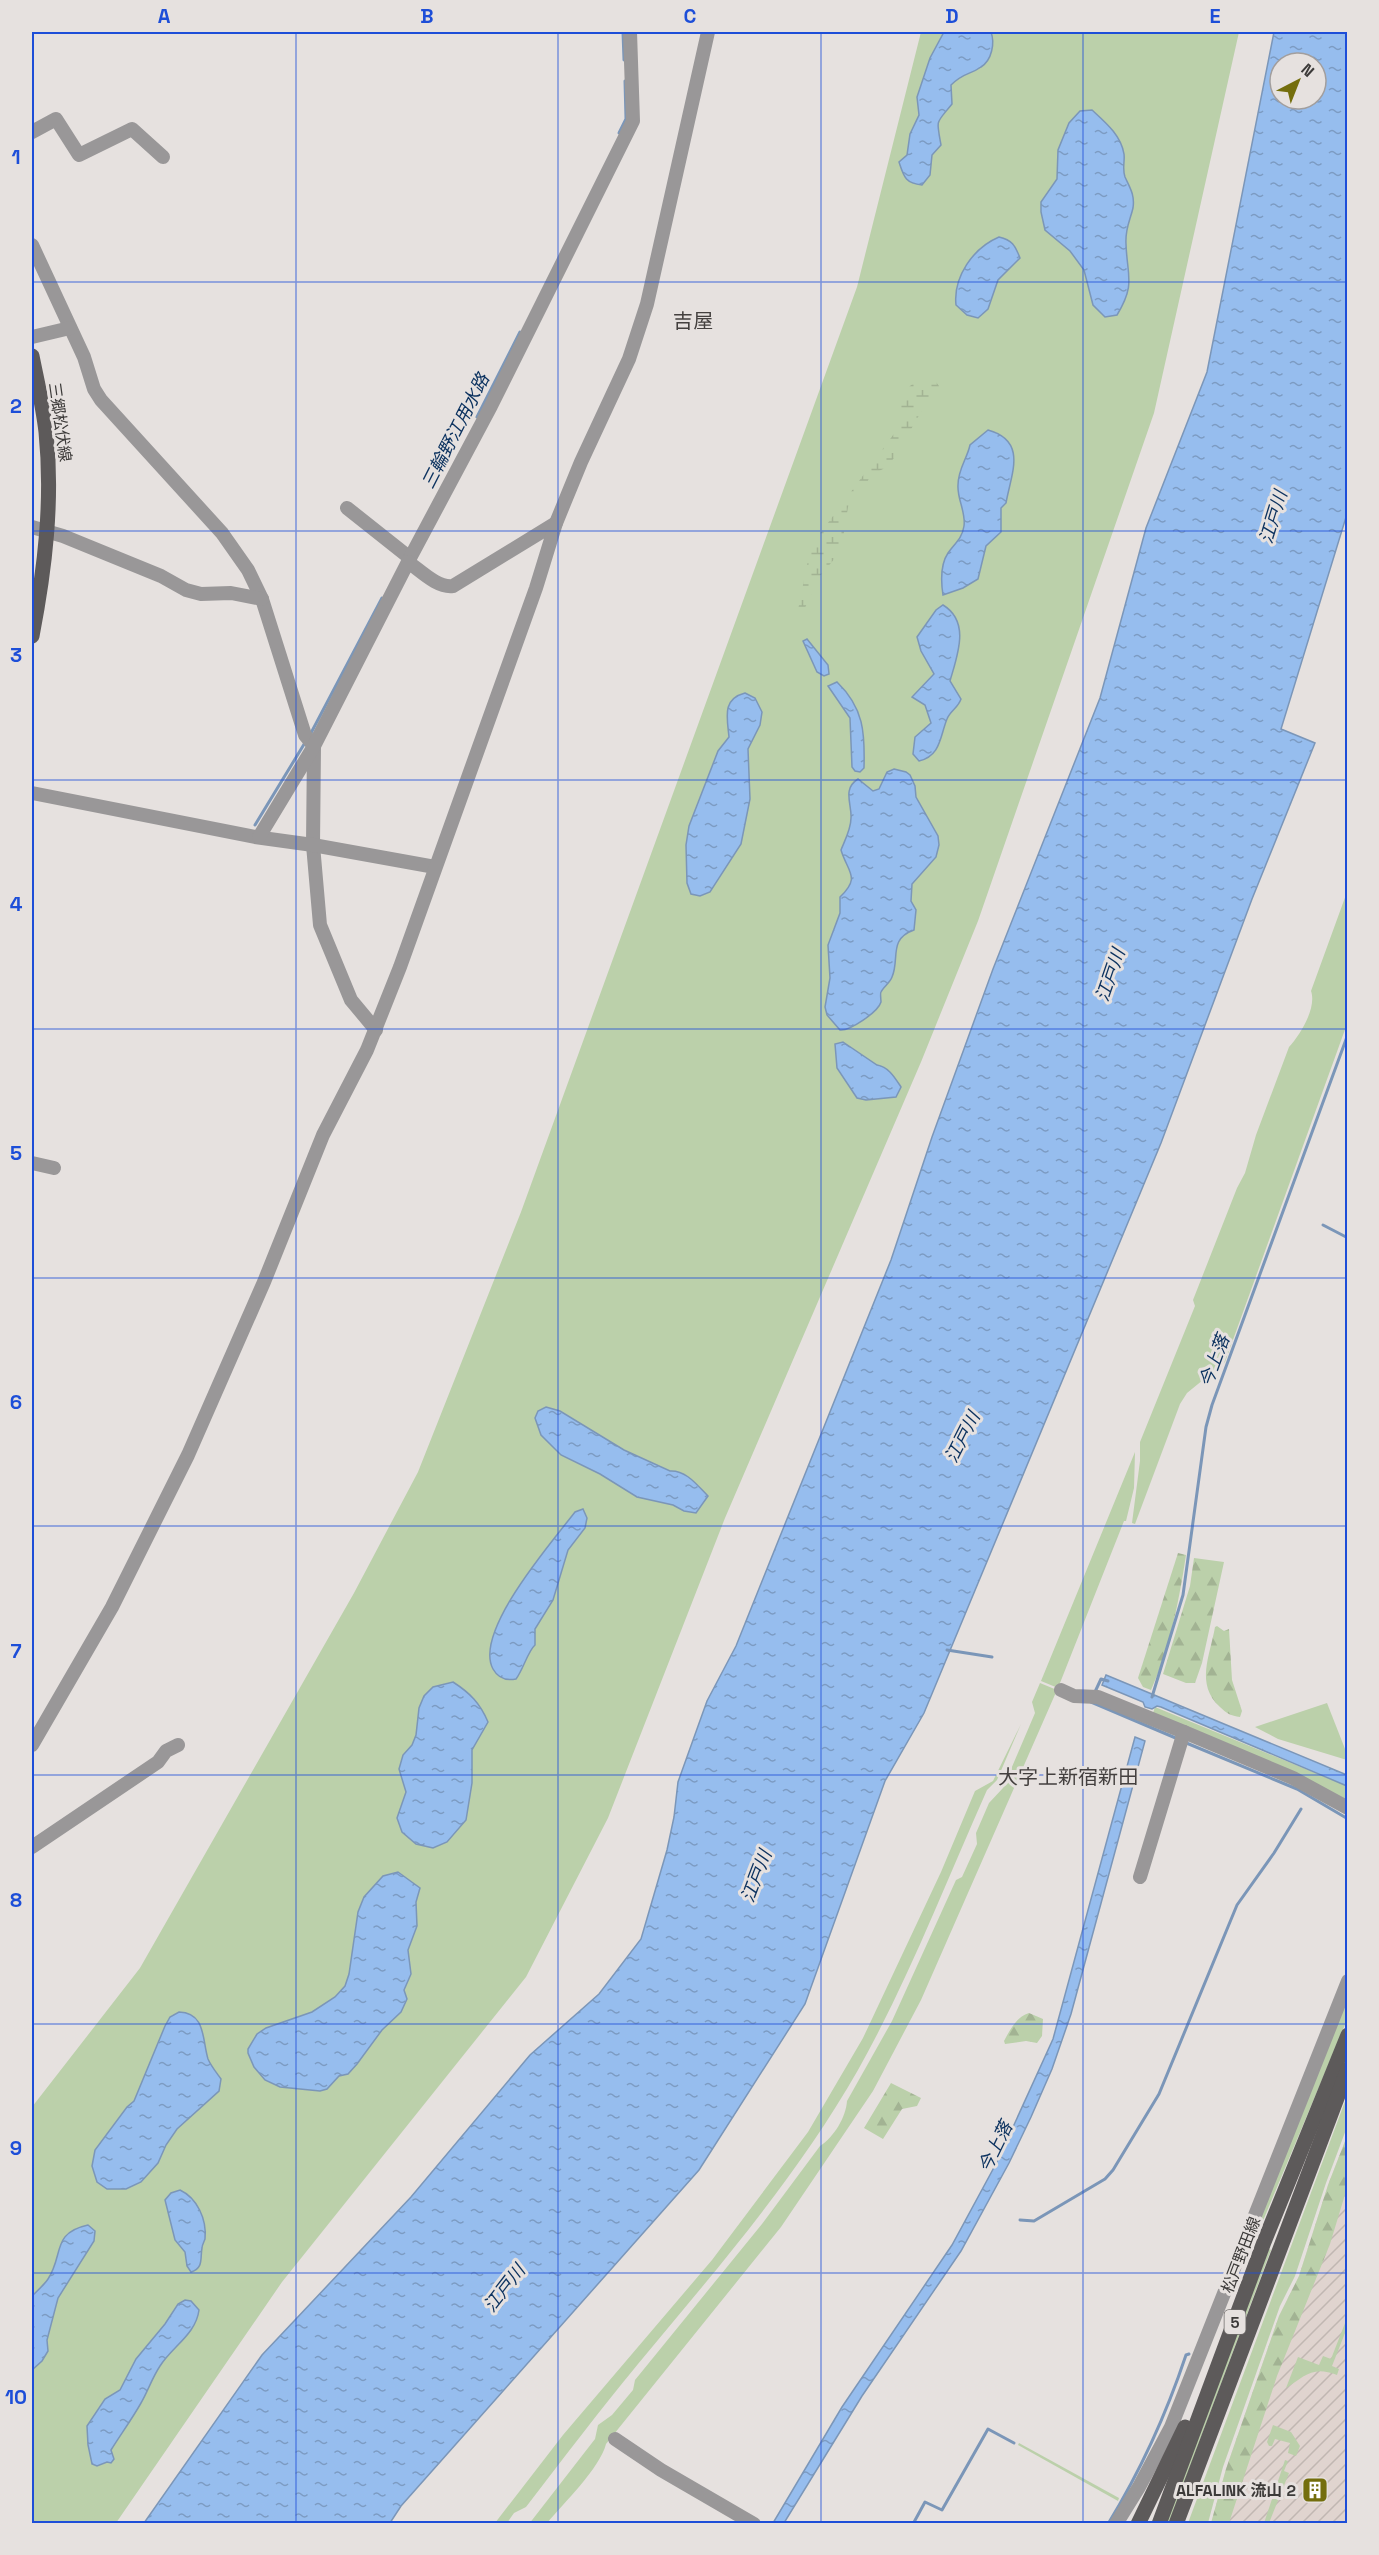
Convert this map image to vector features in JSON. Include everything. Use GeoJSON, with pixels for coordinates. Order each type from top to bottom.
{"type":"FeatureCollection","features":[{"type":"Feature","properties":{"kind":"main road","name":"三郷松伏線"},"geometry":{"type":"LineString","coordinates":[[32,356],[46,433],[49,474],[44,568],[32,636]]}},
{"type":"Feature","properties":{"kind":"main road","name":"松戸野田線"},"geometry":{"type":"LineString","coordinates":[[1159,2523],[1264,2242],[1347,2035]]}},
{"type":"Feature","properties":{"kind":"main road","name":"松戸野田線"},"geometry":{"type":"LineString","coordinates":[[1176,2523],[1347,2069]]}},
{"type":"Feature","properties":{"kind":"main road"},"geometry":{"type":"LineString","coordinates":[[1138,2523],[1182,2434],[1229,2313],[1264,2242]]}},
{"type":"Feature","properties":{"kind":"street"},"geometry":{"type":"LineString","coordinates":[[259,837],[314,746],[496,395],[633,121],[630,32]]}},
{"type":"Feature","properties":{"kind":"street"},"geometry":{"type":"LineString","coordinates":[[32,1744],[112,1607],[188,1455],[264,1282],[323,1135],[376,1030],[536,588],[556,523],[581,462],[629,359],[647,304],[708,32]]}},
{"type":"Feature","properties":{"kind":"street"},"geometry":{"type":"LineString","coordinates":[[32,132],[56,119],[79,155],[132,129],[163,157]]}},
{"type":"Feature","properties":{"kind":"street"},"geometry":{"type":"LineString","coordinates":[[33,243],[101,400],[222,533],[248,570],[262,599],[305,735],[314,746],[313,844],[320,925],[351,1000],[376,1030]]}},
{"type":"Feature","properties":{"kind":"street"},"geometry":{"type":"LineString","coordinates":[[32,337],[70,328]]}},
{"type":"Feature","properties":{"kind":"street"},"geometry":{"type":"LineString","coordinates":[[347,508],[445,587],[453,586],[556,523]]}},
{"type":"Feature","properties":{"kind":"street"},"geometry":{"type":"LineString","coordinates":[[32,527],[63,536],[161,576],[186,590],[201,594],[231,593],[262,599]]}},
{"type":"Feature","properties":{"kind":"street"},"geometry":{"type":"LineString","coordinates":[[32,793],[259,837],[313,844],[435,867]]}},
{"type":"Feature","properties":{"kind":"street"},"geometry":{"type":"LineString","coordinates":[[32,1163],[54,1168]]}},
{"type":"Feature","properties":{"kind":"street"},"geometry":{"type":"LineString","coordinates":[[1061,1690],[1074,1696],[1094,1696],[1182,1738],[1293,1778],[1347,1808]]}},
{"type":"Feature","properties":{"kind":"street"},"geometry":{"type":"LineString","coordinates":[[1140,1877],[1182,1738]]}},
{"type":"Feature","properties":{"kind":"street"},"geometry":{"type":"LineString","coordinates":[[32,1847],[158,1762],[166,1751],[178,1745]]}},
{"type":"Feature","properties":{"kind":"street"},"geometry":{"type":"LineString","coordinates":[[1116,2523],[1139,2487],[1171,2427],[1347,1981]]}},
{"type":"Feature","properties":{"kind":"street"},"geometry":{"type":"LineString","coordinates":[[615,2439],[661,2470],[754,2523]]}},
{"type":"Feature","properties":{"kind":"shaded area"},"geometry":{"type":"Polygon","coordinates":[[[1347,2136],[1347,2523],[1211,2524],[1226,2469],[1279,2316],[1299,2276],[1328,2185],[1347,2136]]]}},
{"type":"Feature","properties":{"kind":"green space"},"geometry":{"type":"Polygon","coordinates":[[[921,32],[1239,32],[1154,413],[978,921],[921,1062],[725,1518],[608,1818],[526,1977],[282,2282],[116,2523],[32,2523],[32,2107],[140,1968],[354,1593],[418,1472],[521,1212],[857,287],[921,32]]]}},
{"type":"Feature","properties":{"kind":"green space"},"geometry":{"type":"Polygon","coordinates":[[[932,377],[939,386],[935,398],[922,410],[887,467],[873,474],[848,507],[841,551],[820,576],[803,612],[798,610],[808,560],[816,539],[899,427],[902,393],[918,379],[932,377]]]}},
{"type":"Feature","properties":{"kind":"green space"},"geometry":{"type":"Polygon","coordinates":[[[1347,892],[1347,1024],[1225,1362],[1187,1393],[1180,1404],[1135,1524],[1132,1523],[1140,1461],[1140,1442],[1195,1306],[1193,1300],[1245,1173],[1256,1135],[1289,1047],[1298,1036],[1310,1013],[1311,991],[1347,892]]]}},
{"type":"Feature","properties":{"kind":"green space"},"geometry":{"type":"Polygon","coordinates":[[[1135,1452],[1134,1488],[1126,1521],[1124,1521],[1058,1688],[1041,1681],[1135,1452]]]}},
{"type":"Feature","properties":{"kind":"green space"},"geometry":{"type":"Polygon","coordinates":[[[1178,1553],[1186,1555],[1177,1607],[1164,1658],[1151,1690],[1143,1687],[1138,1678],[1178,1553]]]}},
{"type":"Feature","properties":{"kind":"green space"},"geometry":{"type":"Polygon","coordinates":[[[1194,1558],[1224,1562],[1202,1663],[1195,1683],[1186,1683],[1163,1674],[1190,1586],[1194,1558]]]}},
{"type":"Feature","properties":{"kind":"green space"},"geometry":{"type":"Polygon","coordinates":[[[1217,1626],[1224,1631],[1229,1629],[1232,1680],[1242,1711],[1240,1717],[1231,1715],[1222,1709],[1212,1698],[1208,1689],[1206,1669],[1217,1626]]]}},
{"type":"Feature","properties":{"kind":"green space"},"geometry":{"type":"Polygon","coordinates":[[[1040,1683],[1057,1690],[921,2000],[873,2091],[781,2227],[606,2444],[589,2475],[547,2523],[529,2524],[595,2439],[598,2425],[612,2415],[633,2390],[635,2380],[762,2224],[820,2146],[838,2126],[847,2101],[892,2021],[956,1880],[962,1877],[977,1844],[976,1833],[989,1803],[1003,1788],[1035,1713],[1032,1702],[1040,1683]]]}},
{"type":"Feature","properties":{"kind":"green space"},"geometry":{"type":"Polygon","coordinates":[[[1327,1703],[1347,1754],[1347,1760],[1278,1739],[1255,1727],[1327,1703]]]}},
{"type":"Feature","properties":{"kind":"green space"},"geometry":{"type":"Polygon","coordinates":[[[1155,1707],[1347,1786],[1347,1806],[1153,1713],[1155,1707]]]}},
{"type":"Feature","properties":{"kind":"green space"},"geometry":{"type":"Polygon","coordinates":[[[1021,1724],[997,1780],[987,1790],[926,1932],[876,2036],[858,2070],[809,2148],[726,2258],[609,2399],[526,2507],[514,2513],[507,2523],[495,2523],[563,2435],[712,2260],[808,2132],[863,2038],[941,1872],[975,1791],[993,1781],[1021,1724]]]}},
{"type":"Feature","properties":{"kind":"green space"},"geometry":{"type":"Polygon","coordinates":[[[1347,1993],[1347,2020],[1244,2266],[1239,2264],[1347,1993]]]}},
{"type":"Feature","properties":{"kind":"green space"},"geometry":{"type":"Polygon","coordinates":[[[1029,2013],[1043,2019],[1042,2036],[1037,2043],[1026,2041],[1005,2044],[1004,2041],[1014,2024],[1029,2013]]]}},
{"type":"Feature","properties":{"kind":"green space"},"geometry":{"type":"Polygon","coordinates":[[[891,2083],[921,2098],[917,2106],[902,2109],[883,2139],[864,2128],[891,2083]]]}},
{"type":"Feature","properties":{"kind":"green space"},"geometry":{"type":"Polygon","coordinates":[[[1347,2096],[1347,2127],[1295,2276],[1280,2306],[1223,2467],[1208,2523],[1188,2523],[1347,2096]]]}},
{"type":"Feature","properties":{"kind":"green space"},"geometry":{"type":"Polygon","coordinates":[[[1347,2136],[1347,2188],[1330,2244],[1277,2376],[1229,2523],[1211,2523],[1226,2469],[1279,2316],[1299,2276],[1328,2185],[1347,2136]]]}},
{"type":"Feature","properties":{"kind":"green space"},"geometry":{"type":"Polygon","coordinates":[[[1269,2249],[1271,2250],[1169,2523],[1166,2524],[1269,2249]]]}},
{"type":"Feature","properties":{"kind":"green space"},"geometry":{"type":"Polygon","coordinates":[[[1347,2318],[1347,2328],[1332,2366],[1339,2369],[1337,2375],[1321,2371],[1315,2372],[1303,2376],[1286,2388],[1298,2357],[1319,2365],[1323,2356],[1331,2359],[1347,2318]]]}},
{"type":"Feature","properties":{"kind":"green space"},"geometry":{"type":"Polygon","coordinates":[[[1273,2425],[1291,2432],[1300,2446],[1296,2456],[1288,2453],[1290,2443],[1275,2439],[1272,2446],[1269,2446],[1267,2442],[1273,2425]]]}},
{"type":"Feature","properties":{"kind":"green space"},"geometry":{"type":"Polygon","coordinates":[[[1019,2443],[1119,2498],[1118,2501],[1018,2445],[1019,2443]]]}},
{"type":"Feature","properties":{"kind":"green space"},"geometry":{"type":"Polygon","coordinates":[[[1285,2460],[1288,2461],[1284,2471],[1289,2473],[1269,2523],[1264,2523],[1285,2460]]]}},
{"type":"Feature","properties":{"kind":"water"},"geometry":{"type":"Polygon","coordinates":[[[944,32],[991,32],[992,46],[985,64],[951,85],[952,104],[939,122],[941,145],[932,155],[930,175],[922,185],[912,183],[906,178],[899,162],[907,155],[910,134],[919,115],[917,97],[930,58],[944,32]]]}},
{"type":"Feature","properties":{"kind":"water","name":"江戸川"},"geometry":{"type":"Polygon","coordinates":[[[1274,32],[1347,32],[1347,514],[1281,729],[1315,743],[1252,899],[1161,1143],[924,1713],[885,1781],[805,2004],[699,2170],[401,2506],[390,2523],[144,2523],[262,2355],[411,2197],[530,2055],[599,1994],[641,1939],[667,1850],[678,1782],[707,1701],[736,1646],[891,1260],[932,1137],[993,969],[1100,698],[1146,528],[1207,372],[1268,62],[1268,111],[1328,111],[1328,51],[1270,51],[1274,32]]]}},
{"type":"Feature","properties":{"kind":"water"},"geometry":{"type":"Polygon","coordinates":[[[1092,110],[1112,129],[1120,141],[1124,154],[1124,174],[1133,199],[1126,238],[1129,280],[1127,295],[1117,315],[1105,317],[1093,305],[1084,270],[1070,251],[1045,230],[1041,212],[1041,202],[1057,179],[1058,150],[1069,123],[1080,111],[1092,110]]]}},
{"type":"Feature","properties":{"kind":"water"},"geometry":{"type":"Polygon","coordinates":[[[999,237],[1012,244],[1020,258],[998,280],[988,309],[978,318],[967,315],[956,305],[961,274],[981,248],[999,237]]]}},
{"type":"Feature","properties":{"kind":"water"},"geometry":{"type":"Polygon","coordinates":[[[988,430],[1000,435],[1013,450],[1013,470],[1006,503],[1001,508],[1001,532],[986,546],[978,579],[963,588],[943,595],[942,568],[948,553],[960,538],[964,526],[958,490],[959,474],[970,445],[988,430]]]}},
{"type":"Feature","properties":{"kind":"water"},"geometry":{"type":"Polygon","coordinates":[[[943,605],[952,612],[959,630],[960,640],[950,681],[961,699],[948,716],[936,750],[932,755],[919,761],[913,754],[915,737],[931,723],[925,705],[912,697],[934,674],[921,651],[917,637],[936,610],[943,605]]]}},
{"type":"Feature","properties":{"kind":"water"},"geometry":{"type":"Polygon","coordinates":[[[807,639],[828,665],[829,674],[824,676],[817,672],[803,641],[807,639]]]}},
{"type":"Feature","properties":{"kind":"water"},"geometry":{"type":"Polygon","coordinates":[[[837,682],[853,701],[861,722],[864,768],[860,772],[855,771],[852,767],[850,718],[828,686],[837,682]]]}},
{"type":"Feature","properties":{"kind":"water"},"geometry":{"type":"Polygon","coordinates":[[[745,693],[755,698],[762,712],[760,725],[748,749],[750,799],[741,844],[710,892],[700,896],[691,894],[687,883],[686,845],[689,826],[718,751],[729,737],[727,716],[729,704],[745,693]]]}},
{"type":"Feature","properties":{"kind":"water"},"geometry":{"type":"Polygon","coordinates":[[[894,769],[910,775],[915,786],[916,797],[938,836],[939,845],[936,857],[912,884],[911,901],[916,910],[914,930],[906,934],[898,944],[894,970],[891,979],[883,988],[879,1006],[863,1020],[840,1030],[827,1015],[825,1007],[830,978],[828,945],[840,913],[840,897],[851,879],[841,850],[851,822],[850,787],[858,779],[873,791],[879,789],[887,772],[894,769]]]}},
{"type":"Feature","properties":{"kind":"water"},"geometry":{"type":"Polygon","coordinates":[[[843,1042],[891,1073],[901,1087],[896,1097],[866,1100],[857,1098],[837,1068],[835,1044],[843,1042]]]}},
{"type":"Feature","properties":{"kind":"water"},"geometry":{"type":"Polygon","coordinates":[[[546,1407],[560,1411],[624,1450],[670,1471],[681,1473],[708,1496],[696,1513],[637,1497],[600,1474],[561,1455],[541,1435],[535,1418],[538,1411],[546,1407]]]}},
{"type":"Feature","properties":{"kind":"water"},"geometry":{"type":"Polygon","coordinates":[[[583,1509],[587,1518],[585,1528],[568,1550],[553,1600],[535,1629],[535,1645],[516,1679],[503,1678],[493,1669],[490,1653],[494,1633],[504,1611],[550,1544],[575,1512],[583,1509]]]}},
{"type":"Feature","properties":{"kind":"water"},"geometry":{"type":"Polygon","coordinates":[[[1106,1675],[1347,1775],[1347,1786],[1161,1707],[1157,1706],[1152,1709],[1145,1707],[1143,1702],[1102,1685],[1106,1675]]]}},
{"type":"Feature","properties":{"kind":"water"},"geometry":{"type":"Polygon","coordinates":[[[453,1682],[474,1699],[488,1722],[472,1750],[472,1783],[466,1820],[447,1842],[433,1848],[416,1844],[402,1832],[397,1818],[406,1792],[399,1769],[403,1755],[412,1745],[416,1735],[419,1708],[424,1696],[433,1687],[453,1682]]]}},
{"type":"Feature","properties":{"kind":"water"},"geometry":{"type":"Polygon","coordinates":[[[1135,1737],[1145,1741],[1071,2014],[1052,2069],[1031,2117],[961,2251],[862,2396],[784,2523],[773,2523],[842,2407],[952,2245],[998,2160],[1053,2039],[1135,1737]]]}},
{"type":"Feature","properties":{"kind":"water"},"geometry":{"type":"Polygon","coordinates":[[[398,1872],[420,1888],[416,1902],[417,1926],[408,1950],[411,1974],[404,1990],[407,1999],[401,2012],[382,2030],[348,2074],[339,2076],[327,2089],[320,2091],[280,2087],[265,2080],[254,2067],[248,2053],[257,2034],[266,2028],[312,2012],[335,1997],[345,1986],[349,1974],[358,1912],[364,1897],[383,1876],[398,1872]]]}},
{"type":"Feature","properties":{"kind":"water"},"geometry":{"type":"Polygon","coordinates":[[[179,2012],[188,2013],[198,2022],[208,2059],[221,2079],[219,2091],[177,2129],[158,2163],[141,2182],[126,2189],[107,2189],[97,2182],[92,2166],[95,2150],[134,2101],[165,2026],[170,2017],[179,2012]]]}},
{"type":"Feature","properties":{"kind":"water"},"geometry":{"type":"Polygon","coordinates":[[[180,2190],[191,2198],[200,2210],[205,2231],[201,2262],[198,2268],[191,2272],[187,2266],[185,2252],[175,2240],[165,2200],[171,2193],[180,2190]]]}},
{"type":"Feature","properties":{"kind":"water"},"geometry":{"type":"Polygon","coordinates":[[[88,2225],[95,2231],[94,2241],[58,2298],[47,2340],[48,2351],[42,2361],[32,2370],[32,2296],[53,2270],[63,2239],[68,2233],[88,2225]]]}},
{"type":"Feature","properties":{"kind":"water"},"geometry":{"type":"Polygon","coordinates":[[[185,2300],[191,2301],[199,2310],[193,2326],[157,2371],[141,2403],[111,2450],[114,2459],[111,2463],[107,2462],[97,2466],[92,2464],[87,2426],[105,2399],[120,2390],[136,2359],[165,2324],[178,2304],[185,2300]]]}},
{"type":"Feature","properties":{"kind":"waterway","name":"三輪野江用水路"},"geometry":{"type":"LineString","coordinates":[[623,32],[624,60]]}},
{"type":"Feature","properties":{"kind":"waterway","name":"三輪野江用水路"},"geometry":{"type":"LineString","coordinates":[[619,133],[626,119],[625,81]]}},
{"type":"Feature","properties":{"kind":"waterway","name":"三輪野江用水路"},"geometry":{"type":"LineString","coordinates":[[477,417],[520,332]]}},
{"type":"Feature","properties":{"kind":"waterway","name":"三輪野江用水路"},"geometry":{"type":"LineString","coordinates":[[311,733],[382,598]]}},
{"type":"Feature","properties":{"kind":"waterway","name":"三輪野江用水路"},"geometry":{"type":"LineString","coordinates":[[255,825],[306,741]]}},
{"type":"Feature","properties":{"kind":"waterway","name":"今上落"},"geometry":{"type":"LineString","coordinates":[[1152,1697],[1183,1595],[1206,1427],[1212,1405],[1348,1034]]}},
{"type":"Feature","properties":{"kind":"waterway"},"geometry":{"type":"LineString","coordinates":[[1323,1225],[1348,1238]]}},
{"type":"Feature","properties":{"kind":"waterway"},"geometry":{"type":"LineString","coordinates":[[947,1650],[992,1657]]}},
{"type":"Feature","properties":{"kind":"waterway"},"geometry":{"type":"LineString","coordinates":[[1094,1694],[1101,1679],[1108,1681]]}},
{"type":"Feature","properties":{"kind":"waterway"},"geometry":{"type":"LineString","coordinates":[[1091,1702],[1178,1739]]}},
{"type":"Feature","properties":{"kind":"waterway"},"geometry":{"type":"LineString","coordinates":[[1184,1742],[1297,1789],[1348,1819]]}},
{"type":"Feature","properties":{"kind":"waterway"},"geometry":{"type":"LineString","coordinates":[[1020,2220],[1034,2221],[1105,2179],[1113,2170],[1159,2094],[1237,1905],[1274,1853],[1301,1809]]}},
{"type":"Feature","properties":{"kind":"waterway"},"geometry":{"type":"LineString","coordinates":[[1108,2524],[1152,2442],[1186,2355],[1189,2354]]}},
{"type":"Feature","properties":{"kind":"waterway"},"geometry":{"type":"LineString","coordinates":[[913,2524],[925,2502],[942,2510],[988,2429],[1014,2443]]}},
{"type":"Feature","properties":{"kind":"place","name":"ALFALINK 流山 2"},"geometry":{"type":"Point","coordinates":[1315,2490]}},
{"type":"Feature","properties":{"kind":"district","name":"吉屋"},"geometry":{"type":"Point","coordinates":[693,321]}},
{"type":"Feature","properties":{"kind":"district","name":"大字上新宿新田"},"geometry":{"type":"Point","coordinates":[1068,1777]}}]}
